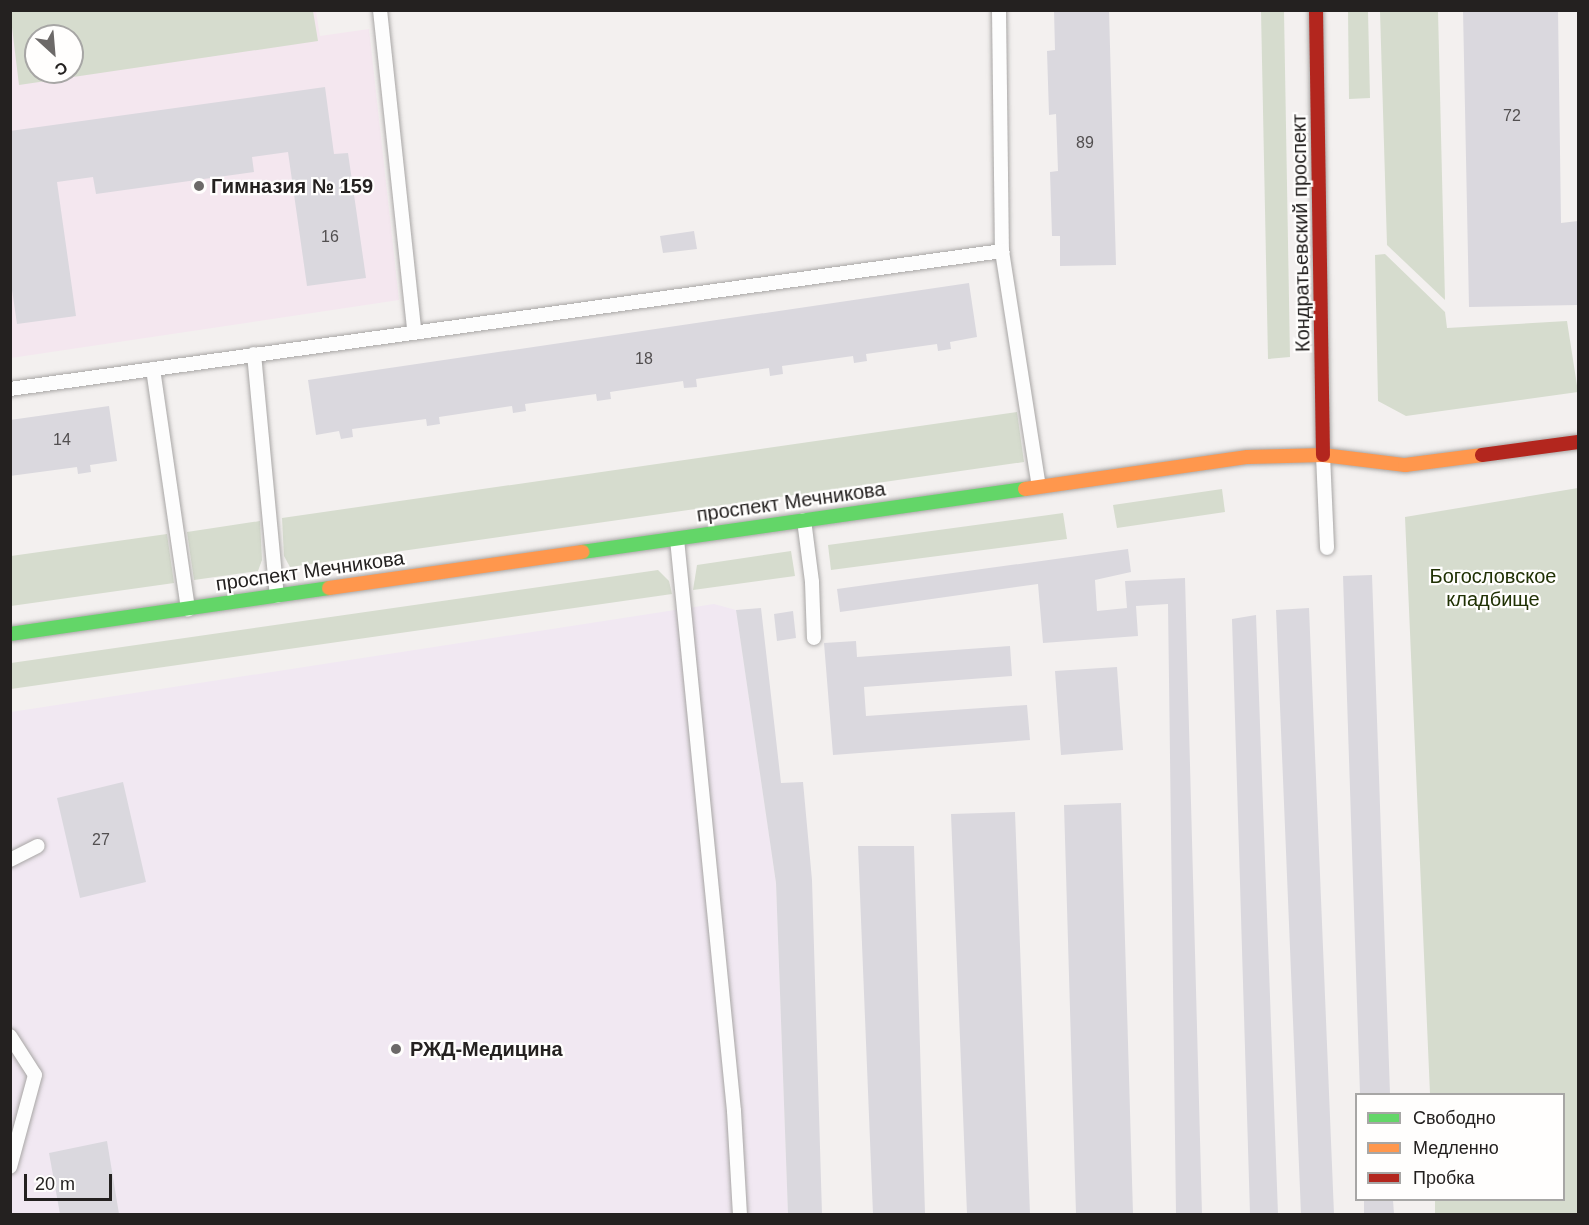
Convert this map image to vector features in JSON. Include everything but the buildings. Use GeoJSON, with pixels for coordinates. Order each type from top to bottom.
{"type":"FeatureCollection","features":[{"type":"Feature","properties":{"kind":"street","name":"Кондратьевский проспект"},"geometry":{"type":"LineString","coordinates":[[1316,10],[1323,455]]}},
{"type":"Feature","properties":{"kind":"street","name":"проспект Мечникова"},"geometry":{"type":"LineString","coordinates":[[10,634],[1248,457],[1323,455],[1405,465],[1578,442]]}},
{"type":"Feature","properties":{"kind":"lane"},"geometry":{"type":"LineString","coordinates":[[380,10],[414,330]]}},
{"type":"Feature","properties":{"kind":"lane"},"geometry":{"type":"LineString","coordinates":[[999,10],[1002,251],[1039,486]]}},
{"type":"Feature","properties":{"kind":"lane"},"geometry":{"type":"LineString","coordinates":[[10,389],[414,330],[1002,251]]}},
{"type":"Feature","properties":{"kind":"lane"},"geometry":{"type":"LineString","coordinates":[[254,354],[277,596]]}},
{"type":"Feature","properties":{"kind":"lane"},"geometry":{"type":"LineString","coordinates":[[153,369],[188,609]]}},
{"type":"Feature","properties":{"kind":"lane"},"geometry":{"type":"LineString","coordinates":[[1323,455],[1327,548]]}},
{"type":"Feature","properties":{"kind":"lane"},"geometry":{"type":"LineString","coordinates":[[804,520],[812,582],[814,638]]}},
{"type":"Feature","properties":{"kind":"lane"},"geometry":{"type":"LineString","coordinates":[[677,538],[734,1111],[740,1215]]}},
{"type":"Feature","properties":{"kind":"lane"},"geometry":{"type":"LineString","coordinates":[[10,860],[38,846]]}},
{"type":"Feature","properties":{"kind":"lane"},"geometry":{"type":"LineString","coordinates":[[10,1036],[35,1075],[10,1167]]}},
{"type":"Feature","properties":{"kind":"shaded area","name":"Гимназия № 159"},"geometry":{"type":"Polygon","coordinates":[[[10,11],[316,11],[320,36],[369,29],[399,300],[11,358],[10,11]]]}},
{"type":"Feature","properties":{"kind":"shaded area","name":"РЖД-Медицина"},"geometry":{"type":"Polygon","coordinates":[[[714,604],[736,610],[776,883],[788,1214],[11,1214],[11,712],[714,604]]]}},
{"type":"Feature","properties":{"kind":"green space"},"geometry":{"type":"Polygon","coordinates":[[[10,11],[313,11],[318,41],[84,75],[84,24],[24,24],[26,84],[19,85],[10,11]]]}},
{"type":"Feature","properties":{"kind":"green space"},"geometry":{"type":"Polygon","coordinates":[[[1261,11],[1284,11],[1290,357],[1268,359],[1261,11]]]}},
{"type":"Feature","properties":{"kind":"green space"},"geometry":{"type":"Polygon","coordinates":[[[1348,11],[1368,11],[1370,98],[1349,99],[1348,11]]]}},
{"type":"Feature","properties":{"kind":"green space"},"geometry":{"type":"Polygon","coordinates":[[[1380,11],[1438,11],[1445,300],[1387,245],[1380,11]]]}},
{"type":"Feature","properties":{"kind":"green space"},"geometry":{"type":"Polygon","coordinates":[[[1385,254],[1445,312],[1447,328],[1567,321],[1578,392],[1406,416],[1378,401],[1375,255],[1385,254]]]}},
{"type":"Feature","properties":{"kind":"green space"},"geometry":{"type":"Polygon","coordinates":[[[1017,412],[1024,462],[290,567],[284,556],[282,518],[1017,412]]]}},
{"type":"Feature","properties":{"kind":"green space","name":"Богословское кладбище"},"geometry":{"type":"Polygon","coordinates":[[[1578,488],[1578,1214],[1435,1214],[1435,1201],[1565,1201],[1565,1093],[1430,1093],[1405,517],[1578,488]]]}},
{"type":"Feature","properties":{"kind":"green space"},"geometry":{"type":"Polygon","coordinates":[[[1222,489],[1225,512],[1117,528],[1113,505],[1222,489]]]}},
{"type":"Feature","properties":{"kind":"green space"},"geometry":{"type":"Polygon","coordinates":[[[1063,513],[1067,539],[831,570],[828,545],[1063,513]]]}},
{"type":"Feature","properties":{"kind":"green space"},"geometry":{"type":"Polygon","coordinates":[[[260,521],[262,560],[258,571],[194,580],[187,532],[260,521]]]}},
{"type":"Feature","properties":{"kind":"green space"},"geometry":{"type":"Polygon","coordinates":[[[167,534],[174,583],[11,606],[11,556],[167,534]]]}},
{"type":"Feature","properties":{"kind":"green space"},"geometry":{"type":"Polygon","coordinates":[[[791,551],[795,576],[693,590],[697,565],[791,551]]]}},
{"type":"Feature","properties":{"kind":"green space"},"geometry":{"type":"Polygon","coordinates":[[[658,570],[669,581],[672,594],[11,689],[11,663],[658,570]]]}},
{"type":"Feature","properties":{"kind":"traffic: fast"},"geometry":{"type":"LineString","coordinates":[[582,552],[1025,489]]}},
{"type":"Feature","properties":{"kind":"traffic: fast"},"geometry":{"type":"LineString","coordinates":[[10,634],[329,588]]}},
{"type":"Feature","properties":{"kind":"traffic: slow"},"geometry":{"type":"LineString","coordinates":[[1025,489],[1248,457],[1323,455],[1405,465],[1482,455]]}},
{"type":"Feature","properties":{"kind":"traffic: slow"},"geometry":{"type":"LineString","coordinates":[[329,588],[582,552]]}},
{"type":"Feature","properties":{"kind":"traffic: jam"},"geometry":{"type":"LineString","coordinates":[[1316,10],[1323,455]]}},
{"type":"Feature","properties":{"kind":"traffic: jam"},"geometry":{"type":"LineString","coordinates":[[1482,455],[1578,442]]}},
{"type":"Feature","properties":{"kind":"place","name":"Гимназия № 159"},"geometry":{"type":"Point","coordinates":[199,186]}},
{"type":"Feature","properties":{"kind":"place","name":"РЖД-Медицина"},"geometry":{"type":"Point","coordinates":[396,1049]}}]}
